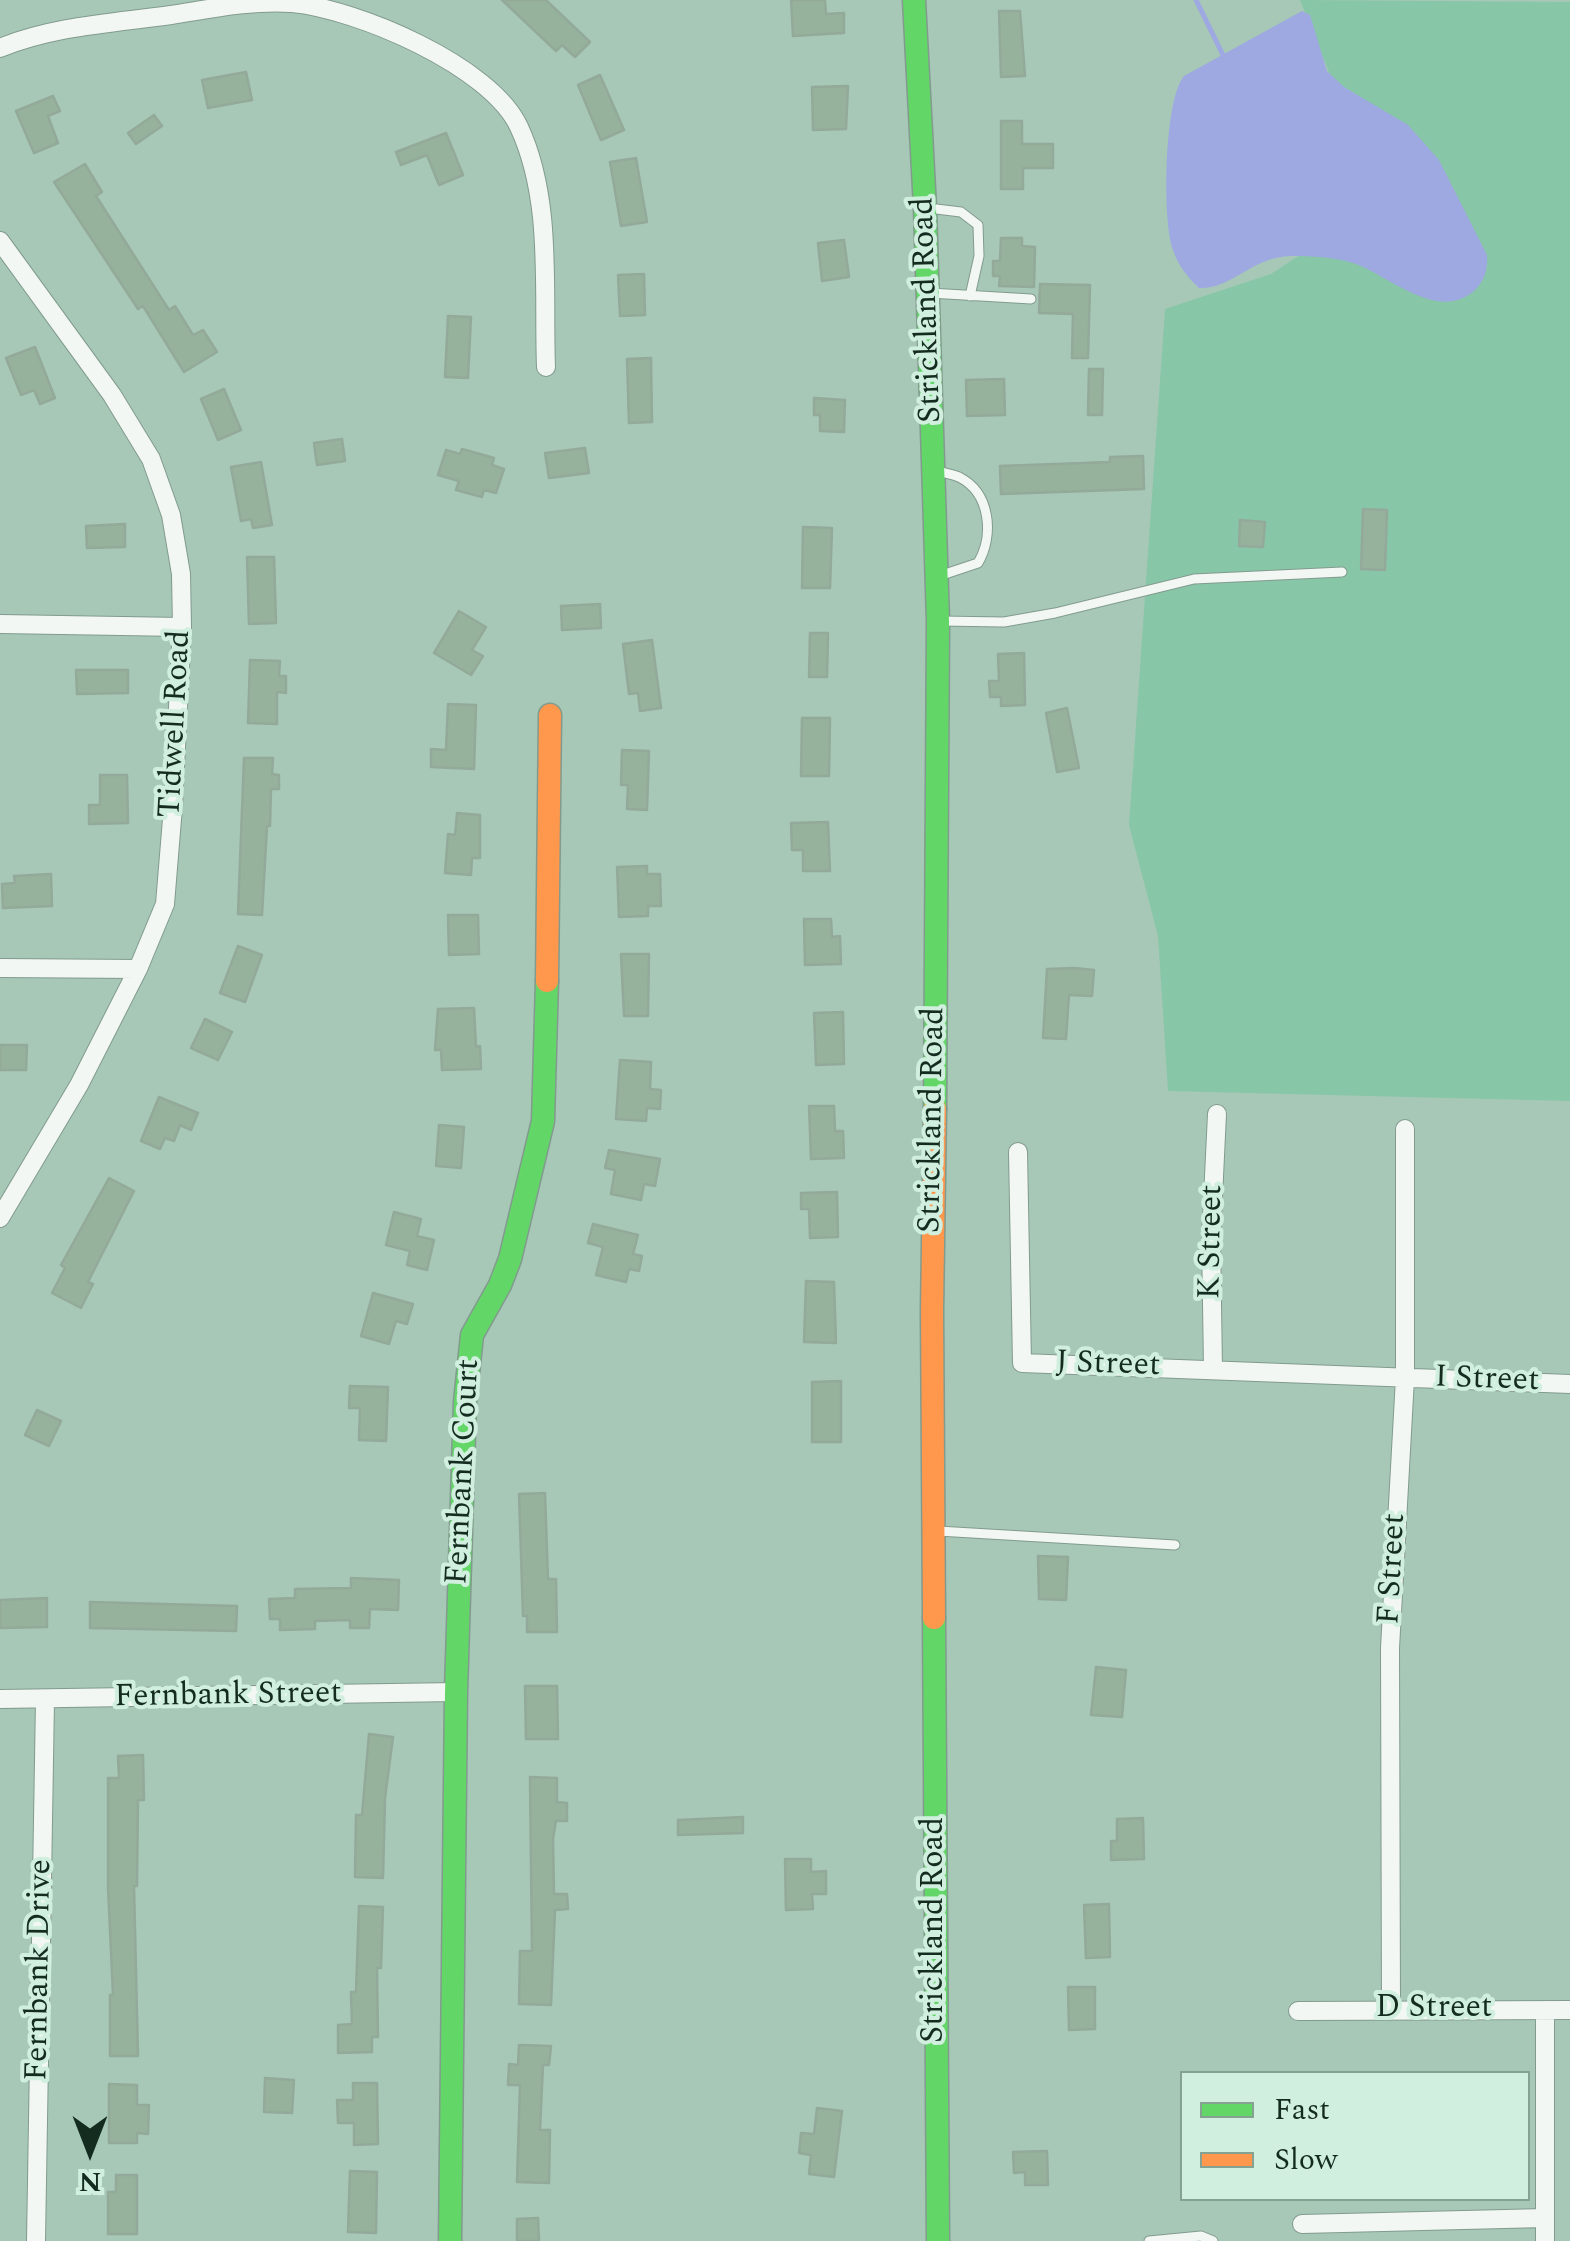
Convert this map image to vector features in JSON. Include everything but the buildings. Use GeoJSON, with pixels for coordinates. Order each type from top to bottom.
{"type":"FeatureCollection","features":[{"type":"Feature","properties":{"kind":"street","name":"Strickland Road"},"geometry":{"type":"LineString","coordinates":[[914,0],[938,621],[940,839],[932,1242],[938,2241]]}},
{"type":"Feature","properties":{"kind":"street"},"geometry":{"type":"LineString","coordinates":[[0,48],[26,37],[101,25],[240,5],[293,4],[340,15],[431,49],[470,72],[497,95],[518,123],[529,152],[540,187],[546,367]]}},
{"type":"Feature","properties":{"kind":"street","name":"Tidwell Road"},"geometry":{"type":"LineString","coordinates":[[0,240],[112,394],[151,459],[171,515],[181,574],[182,627],[164,904],[138,969],[79,1084],[0,1218]]}},
{"type":"Feature","properties":{"kind":"street"},"geometry":{"type":"LineString","coordinates":[[0,624],[182,627]]}},
{"type":"Feature","properties":{"kind":"street","name":"Fernbank Court"},"geometry":{"type":"LineString","coordinates":[[450,2241],[456,1692],[465,1402],[472,1335],[510,1259],[543,1121],[550,715]]}},
{"type":"Feature","properties":{"kind":"street"},"geometry":{"type":"LineString","coordinates":[[0,968],[138,969]]}},
{"type":"Feature","properties":{"kind":"street","name":"K Street"},"geometry":{"type":"LineString","coordinates":[[1213,1369],[1211,1240],[1217,1114]]}},
{"type":"Feature","properties":{"kind":"street","name":"F Street"},"geometry":{"type":"LineString","coordinates":[[1392,2010],[1390,1648],[1404,1378],[1405,1129]]}},
{"type":"Feature","properties":{"kind":"street","name":"J Street"},"geometry":{"type":"LineString","coordinates":[[1018,1152],[1022,1363],[1404,1378]]}},
{"type":"Feature","properties":{"kind":"street","name":"I Street"},"geometry":{"type":"LineString","coordinates":[[1404,1378],[1570,1384]]}},
{"type":"Feature","properties":{"kind":"street","name":"Fernbank Street"},"geometry":{"type":"LineString","coordinates":[[0,1699],[456,1692]]}},
{"type":"Feature","properties":{"kind":"street","name":"Fernbank Drive"},"geometry":{"type":"LineString","coordinates":[[36,2241],[45,1700]]}},
{"type":"Feature","properties":{"kind":"street"},"geometry":{"type":"LineString","coordinates":[[1545,2010],[1545,2241]]}},
{"type":"Feature","properties":{"kind":"street","name":"D Street"},"geometry":{"type":"LineString","coordinates":[[1298,2011],[1570,2010]]}},
{"type":"Feature","properties":{"kind":"street"},"geometry":{"type":"LineString","coordinates":[[1302,2224],[1545,2218]]}},
{"type":"Feature","properties":{"kind":"lane"},"geometry":{"type":"LineString","coordinates":[[925,208],[961,212],[978,225],[979,256],[970,296]]}},
{"type":"Feature","properties":{"kind":"lane"},"geometry":{"type":"LineString","coordinates":[[928,292],[1031,300]]}},
{"type":"Feature","properties":{"kind":"lane"},"geometry":{"type":"LineString","coordinates":[[935,470],[961,478],[976,492],[990,522],[978,563],[937,577]]}},
{"type":"Feature","properties":{"kind":"lane"},"geometry":{"type":"LineString","coordinates":[[938,621],[1021,619],[1194,580],[1342,572]]}},
{"type":"Feature","properties":{"kind":"lane"},"geometry":{"type":"LineString","coordinates":[[934,1531],[1175,1546]]}},
{"type":"Feature","properties":{"kind":"lane"},"geometry":{"type":"LineString","coordinates":[[1150,2241],[1201,2236],[1213,2241]]}},
{"type":"Feature","properties":{"kind":"green space"},"geometry":{"type":"Polygon","coordinates":[[[1300,0],[1570,2],[1570,1101],[1168,1091],[1158,936],[1129,825],[1165,309],[1271,274],[1352,221],[1343,107],[1300,0]]]}},
{"type":"Feature","properties":{"kind":"water"},"geometry":{"type":"Polygon","coordinates":[[[1302,11],[1310,15],[1327,71],[1344,87],[1408,125],[1439,160],[1487,255],[1481,282],[1460,299],[1429,299],[1353,263],[1307,256],[1277,258],[1222,284],[1199,288],[1177,261],[1169,235],[1166,188],[1169,133],[1177,89],[1184,76],[1302,11]]]}},
{"type":"Feature","properties":{"kind":"waterway"},"geometry":{"type":"LineString","coordinates":[[1196,0],[1223,55]]}},
{"type":"Feature","properties":{"kind":"traffic: fast"},"geometry":{"type":"LineString","coordinates":[[914,0],[938,621],[935,1109]]}},
{"type":"Feature","properties":{"kind":"traffic: fast"},"geometry":{"type":"LineString","coordinates":[[450,2241],[456,1692],[465,1402],[472,1335],[510,1259],[543,1121],[547,981]]}},
{"type":"Feature","properties":{"kind":"traffic: fast"},"geometry":{"type":"LineString","coordinates":[[934,1618],[938,2241]]}},
{"type":"Feature","properties":{"kind":"traffic: slow"},"geometry":{"type":"LineString","coordinates":[[547,981],[550,715]]}},
{"type":"Feature","properties":{"kind":"traffic: slow"},"geometry":{"type":"LineString","coordinates":[[934,1618],[935,1109]]}}]}
